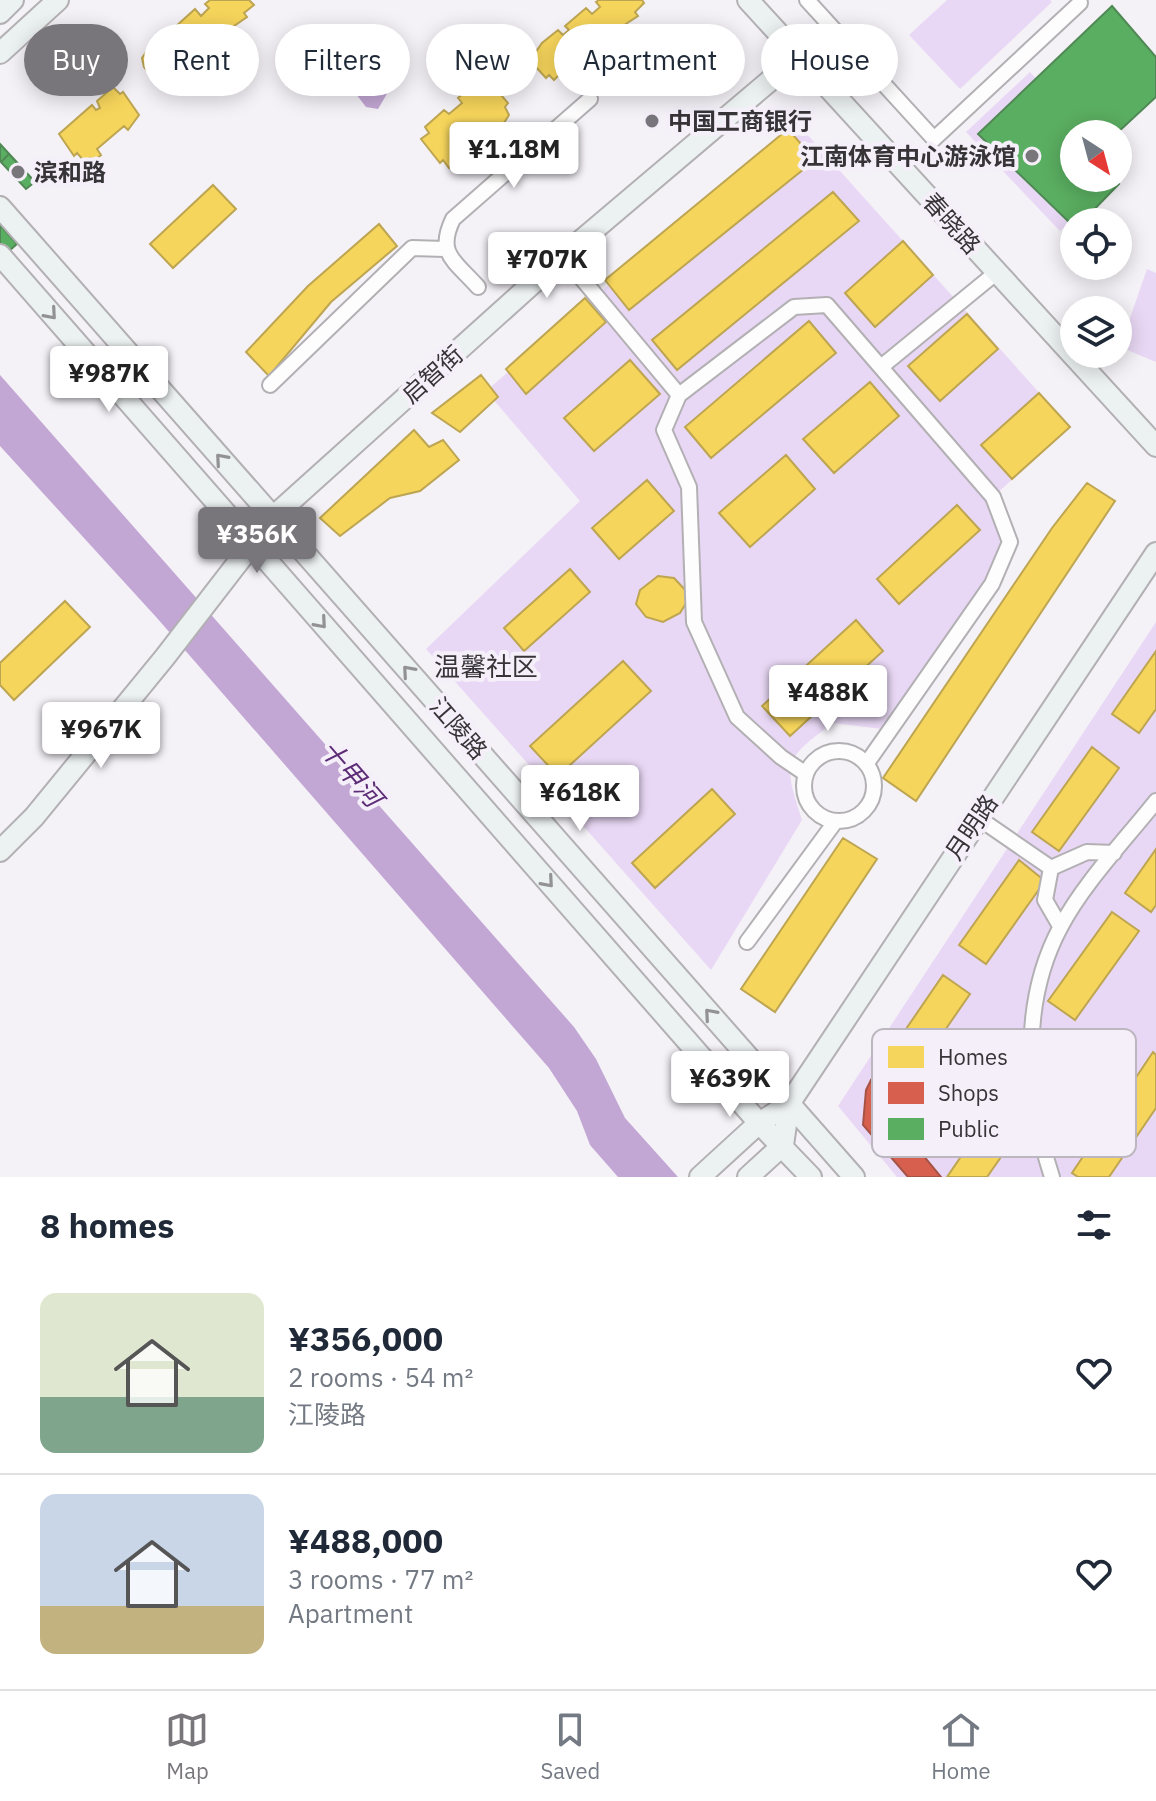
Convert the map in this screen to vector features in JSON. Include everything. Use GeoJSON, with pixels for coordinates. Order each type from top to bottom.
{"type":"FeatureCollection","features":[{"type":"Feature","properties":{"kind":"main road"},"geometry":{"type":"LineString","coordinates":[[0,13],[13,0]]}},
{"type":"Feature","properties":{"kind":"main road"},"geometry":{"type":"LineString","coordinates":[[0,53],[58,0]]}},
{"type":"Feature","properties":{"kind":"main road","name":"春晓路"},"geometry":{"type":"LineString","coordinates":[[748,0],[770,24]]}},
{"type":"Feature","properties":{"kind":"main road","name":"启智街"},"geometry":{"type":"LineString","coordinates":[[0,851],[34,817],[165,657],[226,582],[251,543],[273,517],[563,256],[761,88]]}},
{"type":"Feature","properties":{"kind":"main road","name":"春晓路"},"geometry":{"type":"LineString","coordinates":[[836,96],[1156,446]]}},
{"type":"Feature","properties":{"kind":"main road","name":"江陵路"},"geometry":{"type":"LineString","coordinates":[[0,207],[854,1177]]}},
{"type":"Feature","properties":{"kind":"main road","name":"江陵路"},"geometry":{"type":"LineString","coordinates":[[0,255],[759,1123],[811,1177]]}},
{"type":"Feature","properties":{"kind":"main road","name":"月明路"},"geometry":{"type":"LineString","coordinates":[[701,1176],[759,1123],[789,1104],[977,817],[1156,553]]}},
{"type":"Feature","properties":{"kind":"main road","name":"月明路"},"geometry":{"type":"LineString","coordinates":[[783,1145],[789,1104]]}},
{"type":"Feature","properties":{"kind":"main road"},"geometry":{"type":"LineString","coordinates":[[748,1177],[783,1145]]}},
{"type":"Feature","properties":{"kind":"street"},"geometry":{"type":"LineString","coordinates":[[807,0],[934,139],[1080,3]]}},
{"type":"Feature","properties":{"kind":"street"},"geometry":{"type":"LineString","coordinates":[[478,287],[445,249],[444,238],[453,219],[590,99]]}},
{"type":"Feature","properties":{"kind":"street"},"geometry":{"type":"LineString","coordinates":[[270,385],[412,248],[445,249]]}},
{"type":"Feature","properties":{"kind":"street"},"geometry":{"type":"LineString","coordinates":[[563,256],[679,395]]}},
{"type":"Feature","properties":{"kind":"street"},"geometry":{"type":"LineString","coordinates":[[881,367],[997,272]]}},
{"type":"Feature","properties":{"kind":"street"},"geometry":{"type":"LineString","coordinates":[[806,774],[781,757],[737,717],[694,622],[689,487],[664,430],[679,395],[794,307],[827,305],[993,497],[1010,542],[992,584],[867,763]]}},
{"type":"Feature","properties":{"kind":"street"},"geometry":{"type":"LineString","coordinates":[[828,752],[849,752],[867,763],[873,774],[873,798],[858,817],[835,822],[815,813],[809,805],[803,784],[811,765],[828,752]]}},
{"type":"Feature","properties":{"kind":"street"},"geometry":{"type":"LineString","coordinates":[[1032,1029],[1035,988],[1060,926],[1156,801]]}},
{"type":"Feature","properties":{"kind":"street"},"geometry":{"type":"LineString","coordinates":[[977,817],[1051,868]]}},
{"type":"Feature","properties":{"kind":"street"},"geometry":{"type":"LineString","coordinates":[[747,942],[835,822]]}},
{"type":"Feature","properties":{"kind":"street"},"geometry":{"type":"LineString","coordinates":[[1051,868],[1087,852],[1114,853]]}},
{"type":"Feature","properties":{"kind":"street"},"geometry":{"type":"LineString","coordinates":[[1051,868],[1045,900],[1060,926]]}},
{"type":"Feature","properties":{"kind":"street"},"geometry":{"type":"LineString","coordinates":[[1046,1157],[1052,1177]]}},
{"type":"Feature","properties":{"kind":"shaded area"},"geometry":{"type":"Polygon","coordinates":[[[947,0],[1052,2],[960,89],[909,35],[947,0]]]}},
{"type":"Feature","properties":{"kind":"shaded area","name":"江南体育中心游泳馆"},"geometry":{"type":"Polygon","coordinates":[[[1030,72],[1074,120],[1060,120],[1060,192],[1102,192],[1085,208],[1060,208],[1060,231],[966,132],[1030,72]]]}},
{"type":"Feature","properties":{"kind":"shaded area"},"geometry":{"type":"Polygon","coordinates":[[[358,96],[386,96],[378,109],[366,107],[358,96]]]}},
{"type":"Feature","properties":{"kind":"shaded area"},"geometry":{"type":"Polygon","coordinates":[[[796,122],[1070,427],[993,497],[1010,542],[992,584],[890,730],[833,723],[796,755],[790,774],[802,820],[711,970],[426,649],[580,501],[486,391],[796,122]]]}},
{"type":"Feature","properties":{"kind":"shaded area"},"geometry":{"type":"Polygon","coordinates":[[[1147,269],[1156,273],[1156,362],[1132,352],[1132,312],[1147,269]]]}},
{"type":"Feature","properties":{"kind":"shaded area"},"geometry":{"type":"Polygon","coordinates":[[[0,375],[574,1027],[596,1059],[625,1118],[678,1177],[618,1177],[590,1145],[577,1111],[549,1068],[157,618],[0,446],[0,375]]]}},
{"type":"Feature","properties":{"kind":"shaded area"},"geometry":{"type":"Polygon","coordinates":[[[1156,622],[1156,1177],[897,1177],[880,1157],[1136,1157],[1136,1029],[889,1029],[1156,622]]]}},
{"type":"Feature","properties":{"kind":"shaded area"},"geometry":{"type":"Polygon","coordinates":[[[872,1054],[872,1147],[838,1106],[872,1054]]]}},
{"type":"Feature","properties":{"kind":"building: Homes"},"geometry":{"type":"Polygon","coordinates":[[[210,0],[249,0],[254,5],[244,13],[247,17],[237,24],[178,24],[195,9],[201,16],[209,8],[205,4],[210,0]]]}},
{"type":"Feature","properties":{"kind":"building: Homes"},"geometry":{"type":"Polygon","coordinates":[[[642,0],[644,3],[635,12],[638,16],[626,24],[567,24],[586,8],[592,14],[600,7],[596,2],[642,0]]]}},
{"type":"Feature","properties":{"kind":"building: Homes"},"geometry":{"type":"Polygon","coordinates":[[[554,33],[554,80],[549,75],[546,78],[538,69],[538,49],[554,33]]]}},
{"type":"Feature","properties":{"kind":"building: Homes"},"geometry":{"type":"Polygon","coordinates":[[[103,96],[126,96],[139,115],[128,130],[124,126],[97,149],[101,155],[93,162],[90,158],[85,162],[77,153],[74,156],[59,134],[92,105],[96,110],[100,108],[97,101],[103,96]]]}},
{"type":"Feature","properties":{"kind":"building: Homes"},"geometry":{"type":"Polygon","coordinates":[[[502,96],[508,103],[505,107],[509,115],[502,126],[484,140],[479,135],[481,143],[449,168],[443,160],[440,163],[421,139],[429,133],[425,127],[444,110],[449,114],[462,103],[458,98],[502,96]]]}},
{"type":"Feature","properties":{"kind":"building: Homes"},"geometry":{"type":"Polygon","coordinates":[[[788,129],[815,160],[629,310],[605,280],[788,129]]]}},
{"type":"Feature","properties":{"kind":"building: Homes"},"geometry":{"type":"Polygon","coordinates":[[[213,185],[236,209],[173,268],[150,244],[213,185]]]}},
{"type":"Feature","properties":{"kind":"building: Homes"},"geometry":{"type":"Polygon","coordinates":[[[833,192],[859,221],[677,370],[652,340],[833,192]]]}},
{"type":"Feature","properties":{"kind":"building: Homes"},"geometry":{"type":"Polygon","coordinates":[[[379,224],[397,246],[331,302],[269,376],[246,352],[308,286],[379,224]]]}},
{"type":"Feature","properties":{"kind":"building: Homes"},"geometry":{"type":"Polygon","coordinates":[[[903,241],[933,275],[875,327],[845,293],[903,241]]]}},
{"type":"Feature","properties":{"kind":"building: Homes"},"geometry":{"type":"Polygon","coordinates":[[[585,298],[606,322],[526,394],[506,369],[585,298]]]}},
{"type":"Feature","properties":{"kind":"building: Homes"},"geometry":{"type":"Polygon","coordinates":[[[967,314],[998,349],[940,401],[908,366],[967,314]]]}},
{"type":"Feature","properties":{"kind":"building: Homes"},"geometry":{"type":"Polygon","coordinates":[[[809,321],[836,353],[711,458],[685,427],[809,321]]]}},
{"type":"Feature","properties":{"kind":"building: Homes"},"geometry":{"type":"Polygon","coordinates":[[[630,360],[660,394],[594,451],[564,418],[630,360]]]}},
{"type":"Feature","properties":{"kind":"building: Homes"},"geometry":{"type":"Polygon","coordinates":[[[481,375],[498,397],[460,432],[432,413],[481,375]]]}},
{"type":"Feature","properties":{"kind":"building: Homes"},"geometry":{"type":"Polygon","coordinates":[[[870,382],[899,416],[834,473],[803,439],[870,382]]]}},
{"type":"Feature","properties":{"kind":"building: Homes"},"geometry":{"type":"Polygon","coordinates":[[[1039,393],[1070,427],[1012,479],[981,445],[1039,393]]]}},
{"type":"Feature","properties":{"kind":"building: Homes"},"geometry":{"type":"Polygon","coordinates":[[[414,430],[429,447],[443,440],[459,460],[420,491],[390,498],[340,536],[320,518],[414,430]]]}},
{"type":"Feature","properties":{"kind":"building: Homes"},"geometry":{"type":"Polygon","coordinates":[[[786,455],[815,489],[750,547],[719,513],[786,455]]]}},
{"type":"Feature","properties":{"kind":"building: Homes"},"geometry":{"type":"Polygon","coordinates":[[[647,480],[674,511],[619,559],[592,528],[647,480]]]}},
{"type":"Feature","properties":{"kind":"building: Homes"},"geometry":{"type":"Polygon","coordinates":[[[1087,483],[1115,501],[916,801],[883,778],[1052,528],[1087,483]]]}},
{"type":"Feature","properties":{"kind":"building: Homes"},"geometry":{"type":"Polygon","coordinates":[[[957,505],[980,530],[899,604],[877,579],[957,505]]]}},
{"type":"Feature","properties":{"kind":"building: Homes"},"geometry":{"type":"Polygon","coordinates":[[[570,569],[590,592],[524,651],[504,628],[570,569]]]}},
{"type":"Feature","properties":{"kind":"building: Homes"},"geometry":{"type":"Polygon","coordinates":[[[658,576],[674,578],[688,593],[688,600],[680,613],[663,622],[646,617],[636,604],[640,590],[658,576]]]}},
{"type":"Feature","properties":{"kind":"building: Homes"},"geometry":{"type":"Polygon","coordinates":[[[65,601],[90,627],[14,700],[0,685],[0,663],[65,601]]]}},
{"type":"Feature","properties":{"kind":"building: Homes"},"geometry":{"type":"Polygon","coordinates":[[[856,620],[883,651],[790,736],[762,706],[856,620]]]}},
{"type":"Feature","properties":{"kind":"building: Homes"},"geometry":{"type":"Polygon","coordinates":[[[1156,651],[1156,709],[1139,733],[1112,714],[1156,651]]]}},
{"type":"Feature","properties":{"kind":"building: Homes"},"geometry":{"type":"Polygon","coordinates":[[[623,661],[651,691],[558,776],[530,746],[623,661]]]}},
{"type":"Feature","properties":{"kind":"building: Homes"},"geometry":{"type":"Polygon","coordinates":[[[1092,747],[1119,768],[1059,851],[1032,832],[1092,747]]]}},
{"type":"Feature","properties":{"kind":"building: Homes"},"geometry":{"type":"Polygon","coordinates":[[[712,789],[735,814],[655,888],[632,863],[712,789]]]}},
{"type":"Feature","properties":{"kind":"building: Homes"},"geometry":{"type":"Polygon","coordinates":[[[843,838],[877,859],[775,1012],[741,989],[843,838]]]}},
{"type":"Feature","properties":{"kind":"building: Homes"},"geometry":{"type":"Polygon","coordinates":[[[1156,849],[1156,905],[1151,912],[1125,893],[1156,849]]]}},
{"type":"Feature","properties":{"kind":"building: Homes"},"geometry":{"type":"Polygon","coordinates":[[[1019,860],[1045,881],[986,964],[959,945],[1019,860]]]}},
{"type":"Feature","properties":{"kind":"building: Homes"},"geometry":{"type":"Polygon","coordinates":[[[1112,912],[1139,931],[1075,1020],[1048,1001],[1112,912]]]}},
{"type":"Feature","properties":{"kind":"building: Homes"},"geometry":{"type":"Polygon","coordinates":[[[943,975],[970,994],[946,1029],[906,1029],[943,975]]]}},
{"type":"Feature","properties":{"kind":"building: Homes"},"geometry":{"type":"Polygon","coordinates":[[[1153,1052],[1156,1055],[1156,1108],[1136,1137],[1136,1077],[1153,1052]]]}},
{"type":"Feature","properties":{"kind":"building: Homes"},"geometry":{"type":"Polygon","coordinates":[[[961,1157],[1001,1157],[987,1177],[947,1177],[961,1157]]]}},
{"type":"Feature","properties":{"kind":"building: Homes"},"geometry":{"type":"Polygon","coordinates":[[[1083,1157],[1123,1157],[1109,1177],[1078,1177],[1072,1173],[1083,1157]]]}},
{"type":"Feature","properties":{"kind":"building: Shops"},"geometry":{"type":"Polygon","coordinates":[[[871,1080],[872,1135],[863,1125],[866,1090],[871,1080]]]}},
{"type":"Feature","properties":{"kind":"building: Shops"},"geometry":{"type":"Polygon","coordinates":[[[891,1157],[925,1157],[941,1177],[908,1177],[891,1157]]]}},
{"type":"Feature","properties":{"kind":"building: Public"},"geometry":{"type":"Polygon","coordinates":[[[1112,6],[1156,57],[1156,97],[1131,120],[1060,120],[1060,192],[1111,192],[1096,208],[1060,208],[1060,213],[978,134],[1112,6]]]}},
{"type":"Feature","properties":{"kind":"building: Public","name":"滨和路"},"geometry":{"type":"Polygon","coordinates":[[[0,144],[35,182],[26,189],[0,161],[0,144]]]}},
{"type":"Feature","properties":{"kind":"building: Public","name":"滨和路"},"geometry":{"type":"Polygon","coordinates":[[[9,154],[35,182],[26,189],[1,162],[9,154]]]}},
{"type":"Feature","properties":{"kind":"building: Public","name":"滨和路"},"geometry":{"type":"Polygon","coordinates":[[[0,225],[17,244],[0,259],[0,225]]]}},
{"type":"Feature","properties":{"kind":"place","name":"中国工商银行"},"geometry":{"type":"Point","coordinates":[652,121]}},
{"type":"Feature","properties":{"kind":"place","name":"江南体育中心游泳馆"},"geometry":{"type":"Point","coordinates":[1032,156]}},
{"type":"Feature","properties":{"kind":"place","name":"滨和路"},"geometry":{"type":"Point","coordinates":[18,172]}},
{"type":"Feature","properties":{"kind":"district","name":"温馨社区"},"geometry":{"type":"Point","coordinates":[486,666]}},
{"type":"Feature","properties":{"kind":"water label","name":"十甲河"},"geometry":{"type":"Point","coordinates":[352,773]}}]}
